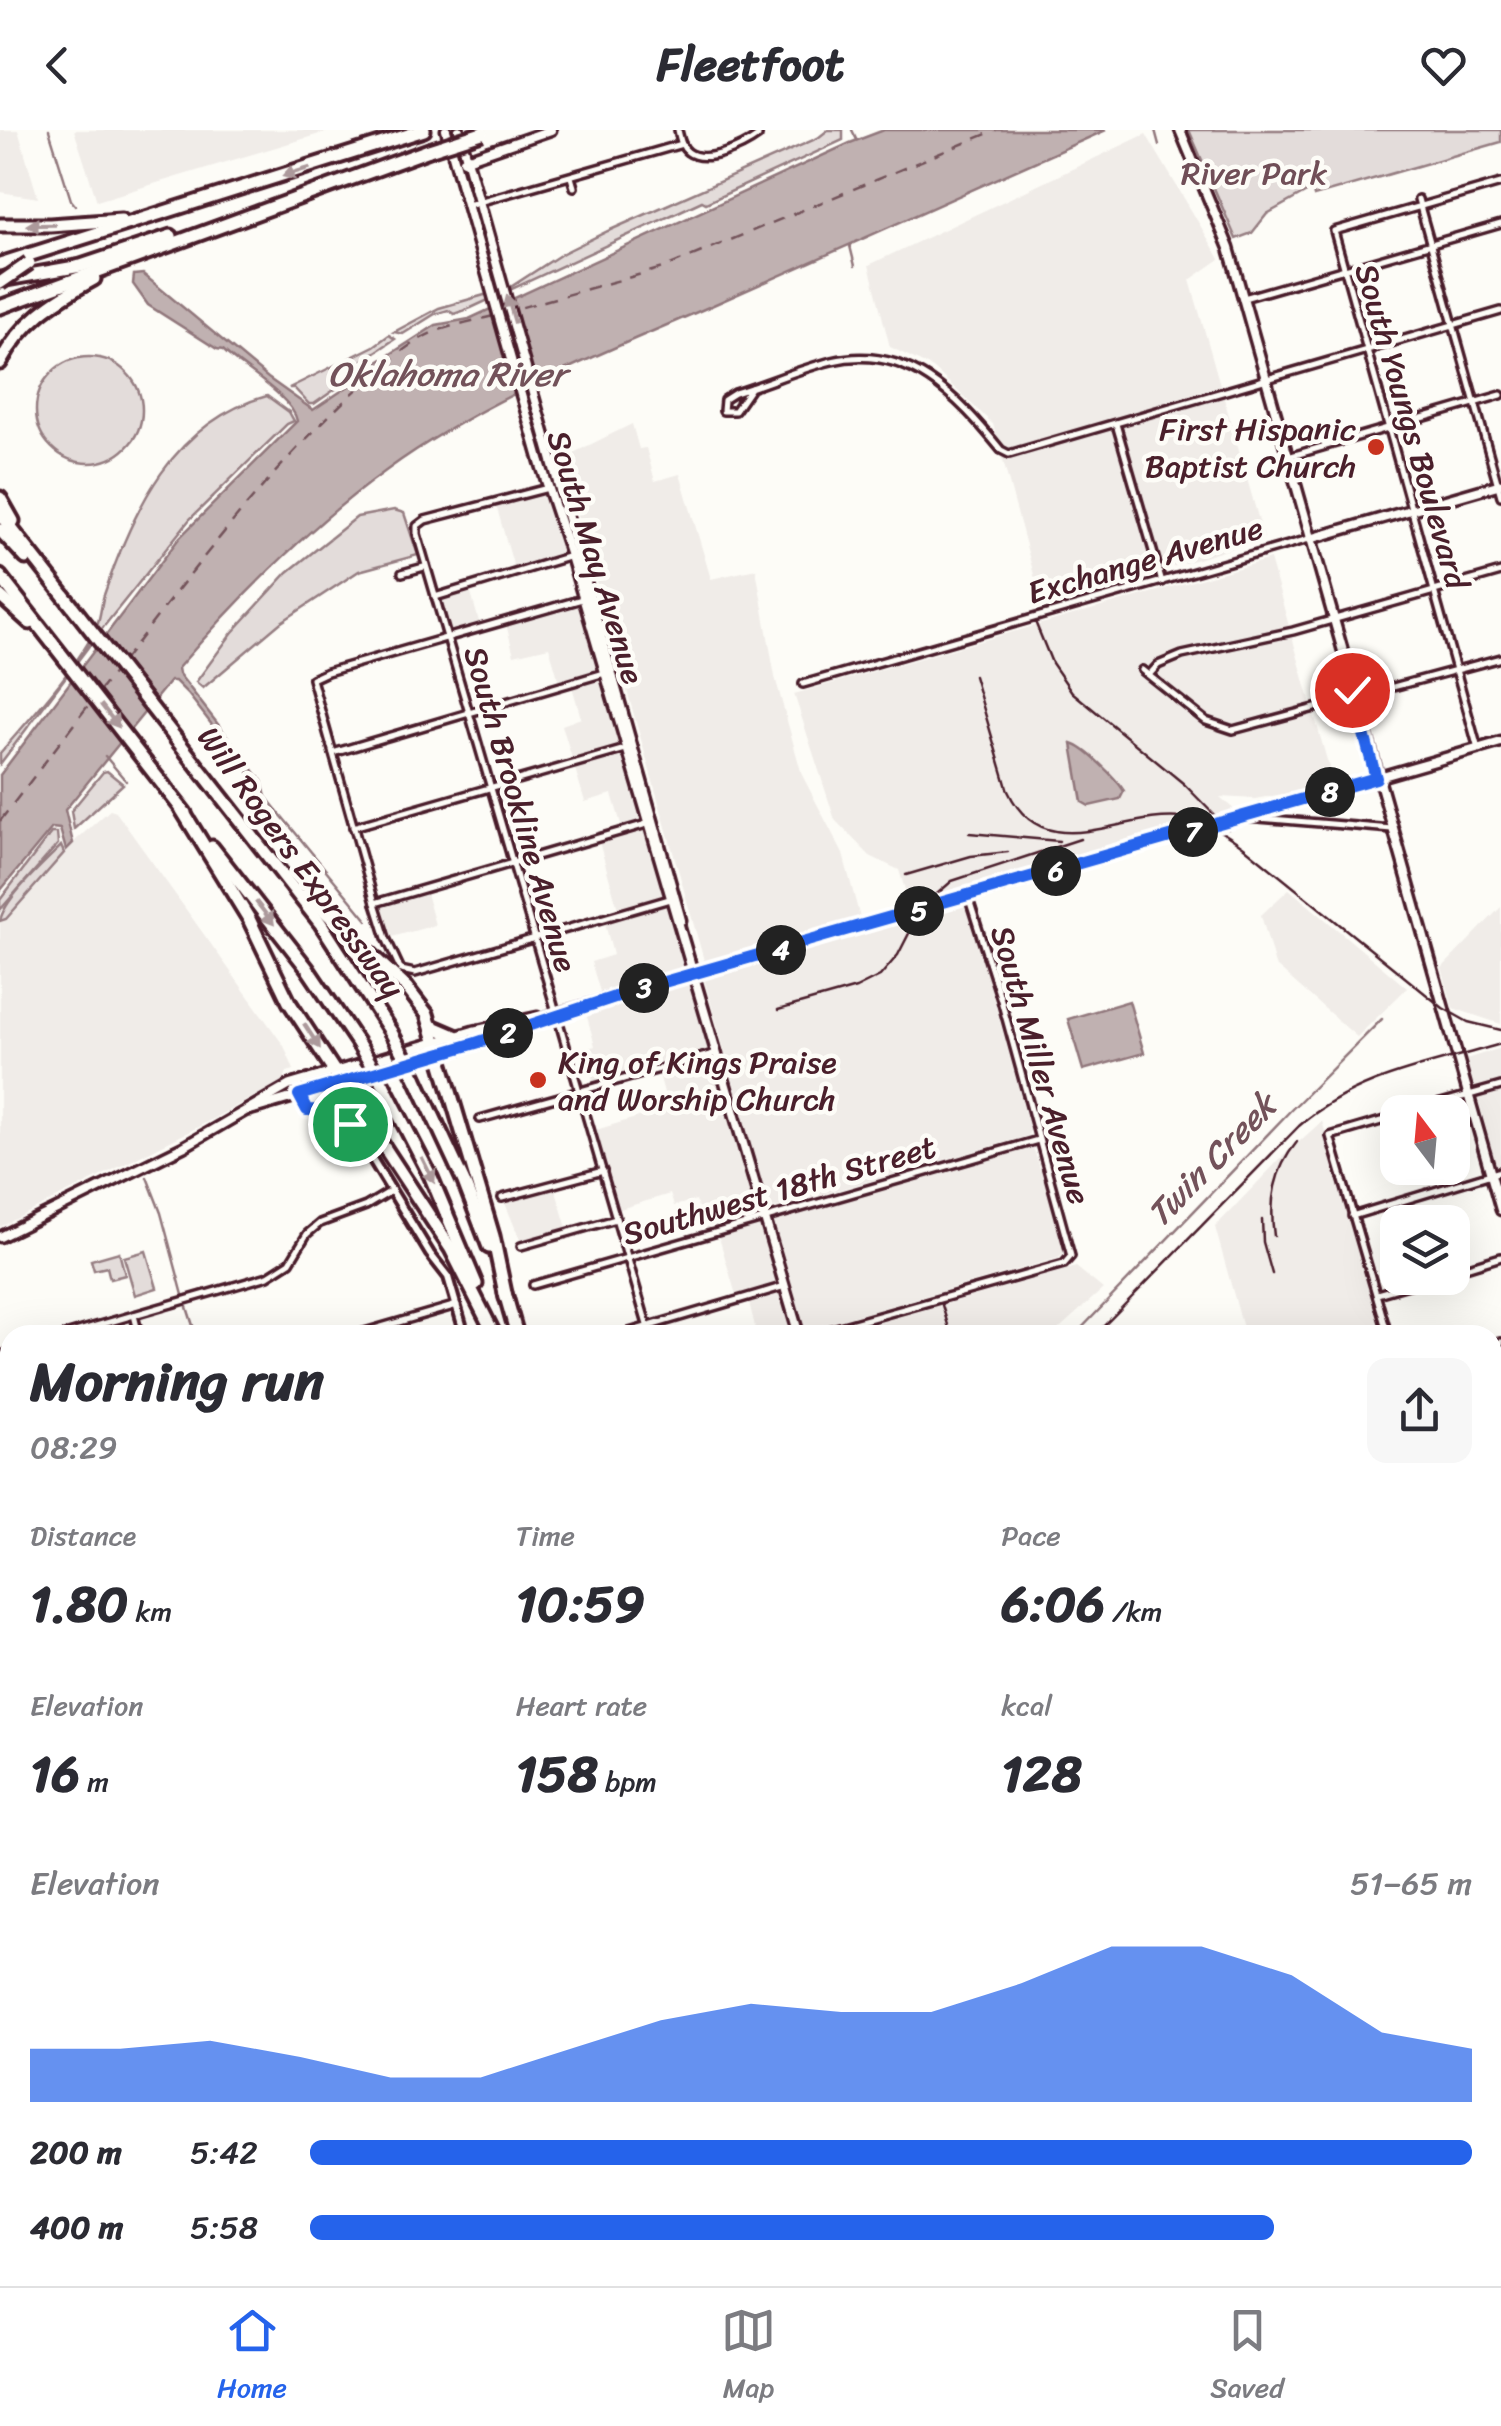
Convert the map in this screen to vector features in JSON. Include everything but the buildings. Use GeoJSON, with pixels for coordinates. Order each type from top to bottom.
{"type":"FeatureCollection","features":[{"type":"Feature","properties":{"kind":"highway"},"geometry":{"type":"LineString","coordinates":[[2,263],[423,130]]}},
{"type":"Feature","properties":{"kind":"highway"},"geometry":{"type":"LineString","coordinates":[[0,307],[486,131]]}},
{"type":"Feature","properties":{"kind":"highway"},"geometry":{"type":"LineString","coordinates":[[0,281],[81,266],[323,188]]}},
{"type":"Feature","properties":{"kind":"highway"},"geometry":{"type":"LineString","coordinates":[[0,224],[56,225],[146,218]]}},
{"type":"Feature","properties":{"kind":"highway"},"geometry":{"type":"LineString","coordinates":[[0,281],[77,238]]}},
{"type":"Feature","properties":{"kind":"highway"},"geometry":{"type":"LineString","coordinates":[[0,363],[42,309],[124,262]]}},
{"type":"Feature","properties":{"kind":"highway"},"geometry":{"type":"LineString","coordinates":[[0,498],[32,555]]}},
{"type":"Feature","properties":{"kind":"highway","name":"Will Rogers Expressway"},"geometry":{"type":"LineString","coordinates":[[0,514],[340,950],[416,1077],[464,1182],[514,1325]]}},
{"type":"Feature","properties":{"kind":"highway"},"geometry":{"type":"LineString","coordinates":[[0,530],[64,596]]}},
{"type":"Feature","properties":{"kind":"highway","name":"Will Rogers Expressway"},"geometry":{"type":"LineString","coordinates":[[0,576],[307,968],[359,1045],[448,1213],[489,1325]]}},
{"type":"Feature","properties":{"kind":"highway"},"geometry":{"type":"LineString","coordinates":[[0,596],[49,638]]}},
{"type":"Feature","properties":{"kind":"highway"},"geometry":{"type":"LineString","coordinates":[[182,810],[248,919],[282,989],[443,1235],[488,1325]]}},
{"type":"Feature","properties":{"kind":"highway"},"geometry":{"type":"LineString","coordinates":[[282,873],[414,995],[439,1032],[455,1036]]}},
{"type":"Feature","properties":{"kind":"highway"},"geometry":{"type":"LineString","coordinates":[[432,1024],[494,1236],[506,1298]]}},
{"type":"Feature","properties":{"kind":"main road","name":"South May Avenue"},"geometry":{"type":"LineString","coordinates":[[446,130],[548,488],[574,555]]}},
{"type":"Feature","properties":{"kind":"main road","name":"South May Avenue"},"geometry":{"type":"LineString","coordinates":[[459,130],[546,430],[574,555],[797,1325]]}},
{"type":"Feature","properties":{"kind":"main road"},"geometry":{"type":"LineString","coordinates":[[455,162],[550,130]]}},
{"type":"Feature","properties":{"kind":"main road"},"geometry":{"type":"LineString","coordinates":[[1180,130],[1220,222],[1468,1095]]}},
{"type":"Feature","properties":{"kind":"main road","name":"Exchange Avenue"},"geometry":{"type":"LineString","coordinates":[[1310,538],[1500,484]]}},
{"type":"Feature","properties":{"kind":"main road"},"geometry":{"type":"LineString","coordinates":[[250,1110],[254,1104],[295,1083],[476,1043],[556,1014],[1501,742]]}},
{"type":"Feature","properties":{"kind":"main road"},"geometry":{"type":"LineString","coordinates":[[440,1048],[455,1036],[556,1014]]}},
{"type":"Feature","properties":{"kind":"main road"},"geometry":{"type":"LineString","coordinates":[[473,1031],[476,1043]]}},
{"type":"Feature","properties":{"kind":"main road"},"geometry":{"type":"LineString","coordinates":[[0,1238],[250,1110],[299,1095],[338,1076]]}},
{"type":"Feature","properties":{"kind":"main road"},"geometry":{"type":"LineString","coordinates":[[1470,1102],[1501,1210]]}},
{"type":"Feature","properties":{"kind":"street"},"geometry":{"type":"LineString","coordinates":[[678,130],[682,144],[694,156],[748,143],[758,136],[758,130]]}},
{"type":"Feature","properties":{"kind":"street"},"geometry":{"type":"LineString","coordinates":[[467,206],[682,144]]}},
{"type":"Feature","properties":{"kind":"street"},"geometry":{"type":"LineString","coordinates":[[571,177],[574,187]]}},
{"type":"Feature","properties":{"kind":"street"},"geometry":{"type":"LineString","coordinates":[[1420,208],[1501,183]]}},
{"type":"Feature","properties":{"kind":"street"},"geometry":{"type":"LineString","coordinates":[[1418,199],[1501,496]]}},
{"type":"Feature","properties":{"kind":"street","name":"South Youngs Boulevard"},"geometry":{"type":"LineString","coordinates":[[1420,208],[1334,231],[1478,749]]}},
{"type":"Feature","properties":{"kind":"street"},"geometry":{"type":"LineString","coordinates":[[1242,298],[1501,224]]}},
{"type":"Feature","properties":{"kind":"street"},"geometry":{"type":"LineString","coordinates":[[750,388],[735,411],[723,411],[724,400],[750,388],[828,362],[874,358],[909,366],[962,404],[1005,453],[1014,453],[1501,311]]}},
{"type":"Feature","properties":{"kind":"street"},"geometry":{"type":"LineString","coordinates":[[1287,457],[1501,395]]}},
{"type":"Feature","properties":{"kind":"street"},"geometry":{"type":"LineString","coordinates":[[1116,424],[1162,582]]}},
{"type":"Feature","properties":{"kind":"street","name":"South Brookline Avenue"},"geometry":{"type":"LineString","coordinates":[[548,488],[430,518],[417,526],[425,566],[648,1325]]}},
{"type":"Feature","properties":{"kind":"street","name":"Exchange Avenue"},"geometry":{"type":"LineString","coordinates":[[802,684],[1310,538]]}},
{"type":"Feature","properties":{"kind":"street"},"geometry":{"type":"LineString","coordinates":[[435,596],[574,555]]}},
{"type":"Feature","properties":{"kind":"street"},"geometry":{"type":"LineString","coordinates":[[402,573],[425,566]]}},
{"type":"Feature","properties":{"kind":"street"},"geometry":{"type":"LineString","coordinates":[[1149,675],[1158,665],[1182,655],[1256,641],[1501,572]]}},
{"type":"Feature","properties":{"kind":"street"},"geometry":{"type":"LineString","coordinates":[[587,598],[312,679],[374,903],[402,970],[414,973],[673,898]]}},
{"type":"Feature","properties":{"kind":"street"},"geometry":{"type":"LineString","coordinates":[[1142,670],[1206,721],[1226,730],[1253,727],[1501,658]]}},
{"type":"Feature","properties":{"kind":"street"},"geometry":{"type":"LineString","coordinates":[[333,753],[608,672]]}},
{"type":"Feature","properties":{"kind":"street"},"geometry":{"type":"LineString","coordinates":[[353,827],[630,748]]}},
{"type":"Feature","properties":{"kind":"street"},"geometry":{"type":"LineString","coordinates":[[1246,817],[1392,829]]}},
{"type":"Feature","properties":{"kind":"street"},"geometry":{"type":"LineString","coordinates":[[374,903],[651,823]]}},
{"type":"Feature","properties":{"kind":"street","name":"South Miller Avenue"},"geometry":{"type":"LineString","coordinates":[[847,1325],[1064,1264],[1071,1256],[1001,1000],[968,896]]}},
{"type":"Feature","properties":{"kind":"street"},"geometry":{"type":"LineString","coordinates":[[480,1119],[718,1053]]}},
{"type":"Feature","properties":{"kind":"street"},"geometry":{"type":"LineString","coordinates":[[295,1083],[307,1110],[326,1109],[345,1117],[448,1277],[462,1325]]}},
{"type":"Feature","properties":{"kind":"street"},"geometry":{"type":"LineString","coordinates":[[1468,1095],[1501,1086]]}},
{"type":"Feature","properties":{"kind":"street"},"geometry":{"type":"LineString","coordinates":[[1380,1121],[1330,1136],[1385,1325]]}},
{"type":"Feature","properties":{"kind":"street","name":"Southwest 18th Street"},"geometry":{"type":"LineString","coordinates":[[533,1284],[1038,1140]]}},
{"type":"Feature","properties":{"kind":"street"},"geometry":{"type":"LineString","coordinates":[[502,1198],[602,1171]]}},
{"type":"Feature","properties":{"kind":"street"},"geometry":{"type":"LineString","coordinates":[[1352,1216],[1501,1171]]}},
{"type":"Feature","properties":{"kind":"street"},"geometry":{"type":"LineString","coordinates":[[102,1325],[273,1274],[290,1262],[307,1234],[320,1223],[366,1206],[391,1191]]}},
{"type":"Feature","properties":{"kind":"street"},"geometry":{"type":"LineString","coordinates":[[520,1246],[616,1219]]}},
{"type":"Feature","properties":{"kind":"street"},"geometry":{"type":"LineString","coordinates":[[1470,1266],[1501,1257]]}},
{"type":"Feature","properties":{"kind":"street"},"geometry":{"type":"LineString","coordinates":[[651,1325],[785,1286]]}},
{"type":"Feature","properties":{"kind":"street"},"geometry":{"type":"LineString","coordinates":[[389,1325],[456,1306]]}},
{"type":"Feature","properties":{"kind":"street"},"geometry":{"type":"LineString","coordinates":[[134,1316],[136,1325]]}},
{"type":"Feature","properties":{"kind":"shaded area"},"geometry":{"type":"Polygon","coordinates":[[[0,130],[18,130],[38,198],[0,192],[0,130]]]}},
{"type":"Feature","properties":{"kind":"shaded area"},"geometry":{"type":"Polygon","coordinates":[[[74,130],[333,130],[97,201],[74,130]]]}},
{"type":"Feature","properties":{"kind":"shaded area"},"geometry":{"type":"Polygon","coordinates":[[[1146,134],[1220,259],[1190,280],[1264,538],[1043,608],[993,424],[933,368],[890,347],[869,265],[1146,134]]]}},
{"type":"Feature","properties":{"kind":"shaded area"},"geometry":{"type":"Polygon","coordinates":[[[632,424],[639,449],[646,448],[655,481],[680,474],[711,579],[756,569],[775,677],[802,775],[843,854],[860,918],[705,964],[561,459],[632,424]]]}},
{"type":"Feature","properties":{"kind":"shaded area"},"geometry":{"type":"Polygon","coordinates":[[[547,493],[565,553],[514,568],[496,505],[547,493]]]}},
{"type":"Feature","properties":{"kind":"shaded area"},"geometry":{"type":"Polygon","coordinates":[[[1270,559],[1334,785],[1255,799],[1220,797],[1238,813],[910,906],[899,870],[870,856],[835,820],[794,694],[1270,559]]]}},
{"type":"Feature","properties":{"kind":"shaded area"},"geometry":{"type":"Polygon","coordinates":[[[470,590],[480,625],[451,633],[442,600],[470,590]]]}},
{"type":"Feature","properties":{"kind":"shaded area"},"geometry":{"type":"Polygon","coordinates":[[[580,603],[644,814],[663,897],[618,909],[599,842],[624,834],[612,794],[585,802],[562,725],[581,718],[570,679],[559,681],[549,647],[514,655],[506,624],[580,603]]]}},
{"type":"Feature","properties":{"kind":"shaded area"},"geometry":{"type":"Polygon","coordinates":[[[110,810],[116,812],[284,1046],[294,1070],[287,1072],[284,1080],[198,1127],[0,1227],[0,921],[6,919],[76,840],[110,810]]]}},
{"type":"Feature","properties":{"kind":"shaded area"},"geometry":{"type":"Polygon","coordinates":[[[1289,889],[1407,988],[1357,1037],[1275,965],[1261,915],[1289,889]]]}},
{"type":"Feature","properties":{"kind":"shaded area"},"geometry":{"type":"Polygon","coordinates":[[[426,893],[435,925],[392,937],[382,907],[426,893]]]}},
{"type":"Feature","properties":{"kind":"shaded area"},"geometry":{"type":"Polygon","coordinates":[[[666,905],[684,970],[601,995],[591,962],[613,955],[605,923],[666,905]]]}},
{"type":"Feature","properties":{"kind":"shaded area"},"geometry":{"type":"Polygon","coordinates":[[[964,906],[970,913],[1030,1130],[1028,1136],[769,1207],[704,979],[964,906]]]}},
{"type":"Feature","properties":{"kind":"shaded area"},"geometry":{"type":"Polygon","coordinates":[[[1501,907],[1501,1024],[1453,1008],[1442,968],[1501,907]]]}},
{"type":"Feature","properties":{"kind":"shaded area"},"geometry":{"type":"Polygon","coordinates":[[[690,983],[709,1051],[594,1084],[584,1049],[595,1046],[586,1013],[690,983]]]}},
{"type":"Feature","properties":{"kind":"shaded area"},"geometry":{"type":"Polygon","coordinates":[[[1501,1048],[1501,1081],[1475,1089],[1466,1059],[1501,1048]]]}},
{"type":"Feature","properties":{"kind":"shaded area"},"geometry":{"type":"Polygon","coordinates":[[[712,1059],[756,1214],[704,1229],[696,1200],[674,1206],[670,1194],[620,1209],[596,1130],[668,1108],[659,1074],[712,1059]]]}},
{"type":"Feature","properties":{"kind":"shaded area"},"geometry":{"type":"Polygon","coordinates":[[[1501,1091],[1501,1167],[1497,1168],[1478,1098],[1501,1091]]]}},
{"type":"Feature","properties":{"kind":"shaded area"},"geometry":{"type":"Polygon","coordinates":[[[1322,1121],[1382,1325],[1242,1325],[1215,1227],[1322,1121]]]}},
{"type":"Feature","properties":{"kind":"shaded area"},"geometry":{"type":"Polygon","coordinates":[[[1033,1147],[1064,1242],[1063,1253],[1059,1258],[823,1325],[804,1325],[774,1221],[1033,1147]]]}},
{"type":"Feature","properties":{"kind":"shaded area"},"geometry":{"type":"Polygon","coordinates":[[[555,1188],[567,1228],[520,1240],[505,1203],[555,1188]]]}},
{"type":"Feature","properties":{"kind":"shaded area"},"geometry":{"type":"Polygon","coordinates":[[[760,1223],[790,1325],[755,1325],[749,1302],[739,1305],[718,1234],[760,1223]]]}},
{"type":"Feature","properties":{"kind":"shaded area"},"geometry":{"type":"Polygon","coordinates":[[[1076,1267],[1103,1289],[1063,1325],[871,1325],[1076,1267]]]}},
{"type":"Feature","properties":{"kind":"green space"},"geometry":{"type":"Polygon","coordinates":[[[828,130],[843,130],[843,140],[471,308],[454,314],[448,310],[435,314],[403,334],[394,332],[439,308],[509,288],[563,253],[818,138],[828,130]]]}},
{"type":"Feature","properties":{"kind":"green space","name":"River Park"},"geometry":{"type":"Polygon","coordinates":[[[1189,130],[1501,130],[1501,142],[1314,196],[1312,189],[1267,214],[1252,233],[1236,239],[1189,130]]]}},
{"type":"Feature","properties":{"kind":"green space"},"geometry":{"type":"Polygon","coordinates":[[[389,335],[395,339],[362,361],[367,367],[314,404],[289,388],[374,346],[389,335]]]}},
{"type":"Feature","properties":{"kind":"green space"},"geometry":{"type":"Polygon","coordinates":[[[89,357],[109,361],[127,372],[138,390],[142,410],[138,430],[127,448],[109,459],[89,463],[69,459],[51,448],[40,430],[36,410],[40,390],[51,372],[69,361],[89,357]]]}},
{"type":"Feature","properties":{"kind":"green space"},"geometry":{"type":"Polygon","coordinates":[[[267,396],[289,412],[294,421],[190,519],[0,764],[0,753],[90,640],[128,532],[161,473],[206,426],[267,396]]]}},
{"type":"Feature","properties":{"kind":"green space"},"geometry":{"type":"Polygon","coordinates":[[[394,510],[404,513],[418,555],[359,571],[280,623],[203,688],[196,682],[232,633],[288,572],[357,517],[394,510]]]}},
{"type":"Feature","properties":{"kind":"green space"},"geometry":{"type":"Polygon","coordinates":[[[107,771],[123,784],[74,829],[71,811],[107,771]]]}},
{"type":"Feature","properties":{"kind":"green space"},"geometry":{"type":"Polygon","coordinates":[[[51,833],[57,833],[58,844],[0,910],[0,900],[51,833]]]}},
{"type":"Feature","properties":{"kind":"green space"},"geometry":{"type":"Polygon","coordinates":[[[61,846],[64,853],[0,921],[17,892],[61,846]]]}},
{"type":"Feature","properties":{"kind":"green space"},"geometry":{"type":"Polygon","coordinates":[[[146,1251],[157,1288],[135,1295],[124,1257],[146,1251]]]}},
{"type":"Feature","properties":{"kind":"green space"},"geometry":{"type":"Polygon","coordinates":[[[119,1252],[125,1275],[110,1279],[107,1267],[94,1270],[91,1260],[119,1252]]]}},
{"type":"Feature","properties":{"kind":"water","name":"Oklahoma River"},"geometry":{"type":"Polygon","coordinates":[[[884,130],[1106,130],[544,379],[464,421],[387,470],[276,563],[178,668],[262,781],[266,797],[260,783],[188,694],[170,681],[65,810],[73,843],[66,850],[60,829],[52,828],[0,891],[0,775],[180,537],[297,421],[286,402],[223,350],[148,305],[133,284],[134,275],[143,274],[268,378],[313,410],[436,325],[469,319],[884,130]]]}},
{"type":"Feature","properties":{"kind":"water"},"geometry":{"type":"Polygon","coordinates":[[[1072,744],[1114,779],[1124,791],[1120,799],[1089,806],[1082,802],[1072,744]]]}},
{"type":"Feature","properties":{"kind":"water"},"geometry":{"type":"Polygon","coordinates":[[[1129,1001],[1144,1053],[1083,1070],[1068,1019],[1129,1001]]]}},
{"type":"Feature","properties":{"kind":"waterway"},"geometry":{"type":"LineString","coordinates":[[49,130],[75,205]]}},
{"type":"Feature","properties":{"kind":"waterway"},"geometry":{"type":"LineString","coordinates":[[852,130],[857,140]]}},
{"type":"Feature","properties":{"kind":"waterway"},"geometry":{"type":"LineString","coordinates":[[1155,130],[1159,145]]}},
{"type":"Feature","properties":{"kind":"waterway"},"geometry":{"type":"LineString","coordinates":[[850,246],[855,266]]}},
{"type":"Feature","properties":{"kind":"waterway"},"geometry":{"type":"LineString","coordinates":[[105,756],[126,781]]}},
{"type":"Feature","properties":{"kind":"waterway"},"geometry":{"type":"LineString","coordinates":[[266,797],[367,920]]}},
{"type":"Feature","properties":{"kind":"waterway","name":"Twin Creek"},"geometry":{"type":"LineString","coordinates":[[1085,1325],[1382,1019]]}},
{"type":"Feature","properties":{"kind":"waterway"},"geometry":{"type":"LineString","coordinates":[[147,1177],[183,1295]]}},
{"type":"Feature","properties":{"kind":"waterway"},"geometry":{"type":"LineString","coordinates":[[187,1307],[193,1325]]}},
{"type":"Feature","properties":{"kind":"ferry route"},"geometry":{"type":"LineString","coordinates":[[501,313],[663,268],[996,130]]}},
{"type":"Feature","properties":{"kind":"ferry route"},"geometry":{"type":"LineString","coordinates":[[123,661],[240,513],[336,409],[417,341],[493,316]]}},
{"type":"Feature","properties":{"kind":"ferry route"},"geometry":{"type":"LineString","coordinates":[[98,693],[115,671]]}},
{"type":"Feature","properties":{"kind":"ferry route"},"geometry":{"type":"LineString","coordinates":[[0,821],[90,703]]}},
{"type":"Feature","properties":{"kind":"railway"},"geometry":{"type":"LineString","coordinates":[[1036,624],[1052,663],[1072,692],[1184,784],[1228,829]]}},
{"type":"Feature","properties":{"kind":"railway"},"geometry":{"type":"LineString","coordinates":[[974,676],[1008,791],[1023,814],[1042,827],[1063,832],[1086,831],[1159,818],[1182,818],[1207,825],[1244,847],[1443,1008],[1468,1022],[1501,1030]]}},
{"type":"Feature","properties":{"kind":"railway"},"geometry":{"type":"LineString","coordinates":[[969,833],[1059,841]]}},
{"type":"Feature","properties":{"kind":"railway"},"geometry":{"type":"LineString","coordinates":[[778,1010],[856,988],[880,976],[898,955],[923,906],[952,881],[1080,839]]}},
{"type":"Feature","properties":{"kind":"railway"},"geometry":{"type":"LineString","coordinates":[[906,875],[971,856],[1008,852]]}},
{"type":"Feature","properties":{"kind":"railway"},"geometry":{"type":"LineString","coordinates":[[1105,1325],[1299,1126],[1321,1109],[1395,1074],[1501,1044]]}},
{"type":"Feature","properties":{"kind":"railway"},"geometry":{"type":"LineString","coordinates":[[1274,1236],[1275,1186],[1297,1142]]}},
{"type":"Feature","properties":{"kind":"railway"},"geometry":{"type":"LineString","coordinates":[[1262,1220],[1263,1242],[1272,1274]]}},
{"type":"Feature","properties":{"kind":"railway"},"geometry":{"type":"LineString","coordinates":[[942,1305],[948,1325]]}},
{"type":"Feature","properties":{"kind":"place","name":"First Hispanic Baptist Church"},"geometry":{"type":"Point","coordinates":[1376,447]}},
{"type":"Feature","properties":{"kind":"place","name":"King of Kings Praise and Worship Church"},"geometry":{"type":"Point","coordinates":[538,1080]}},
{"type":"Feature","properties":{"kind":"route"},"geometry":{"type":"LineString","coordinates":[[350,1124],[334,1111],[307,1110],[299,1095],[499,1036],[636,990],[1376,778],[1352,690]]}}]}
